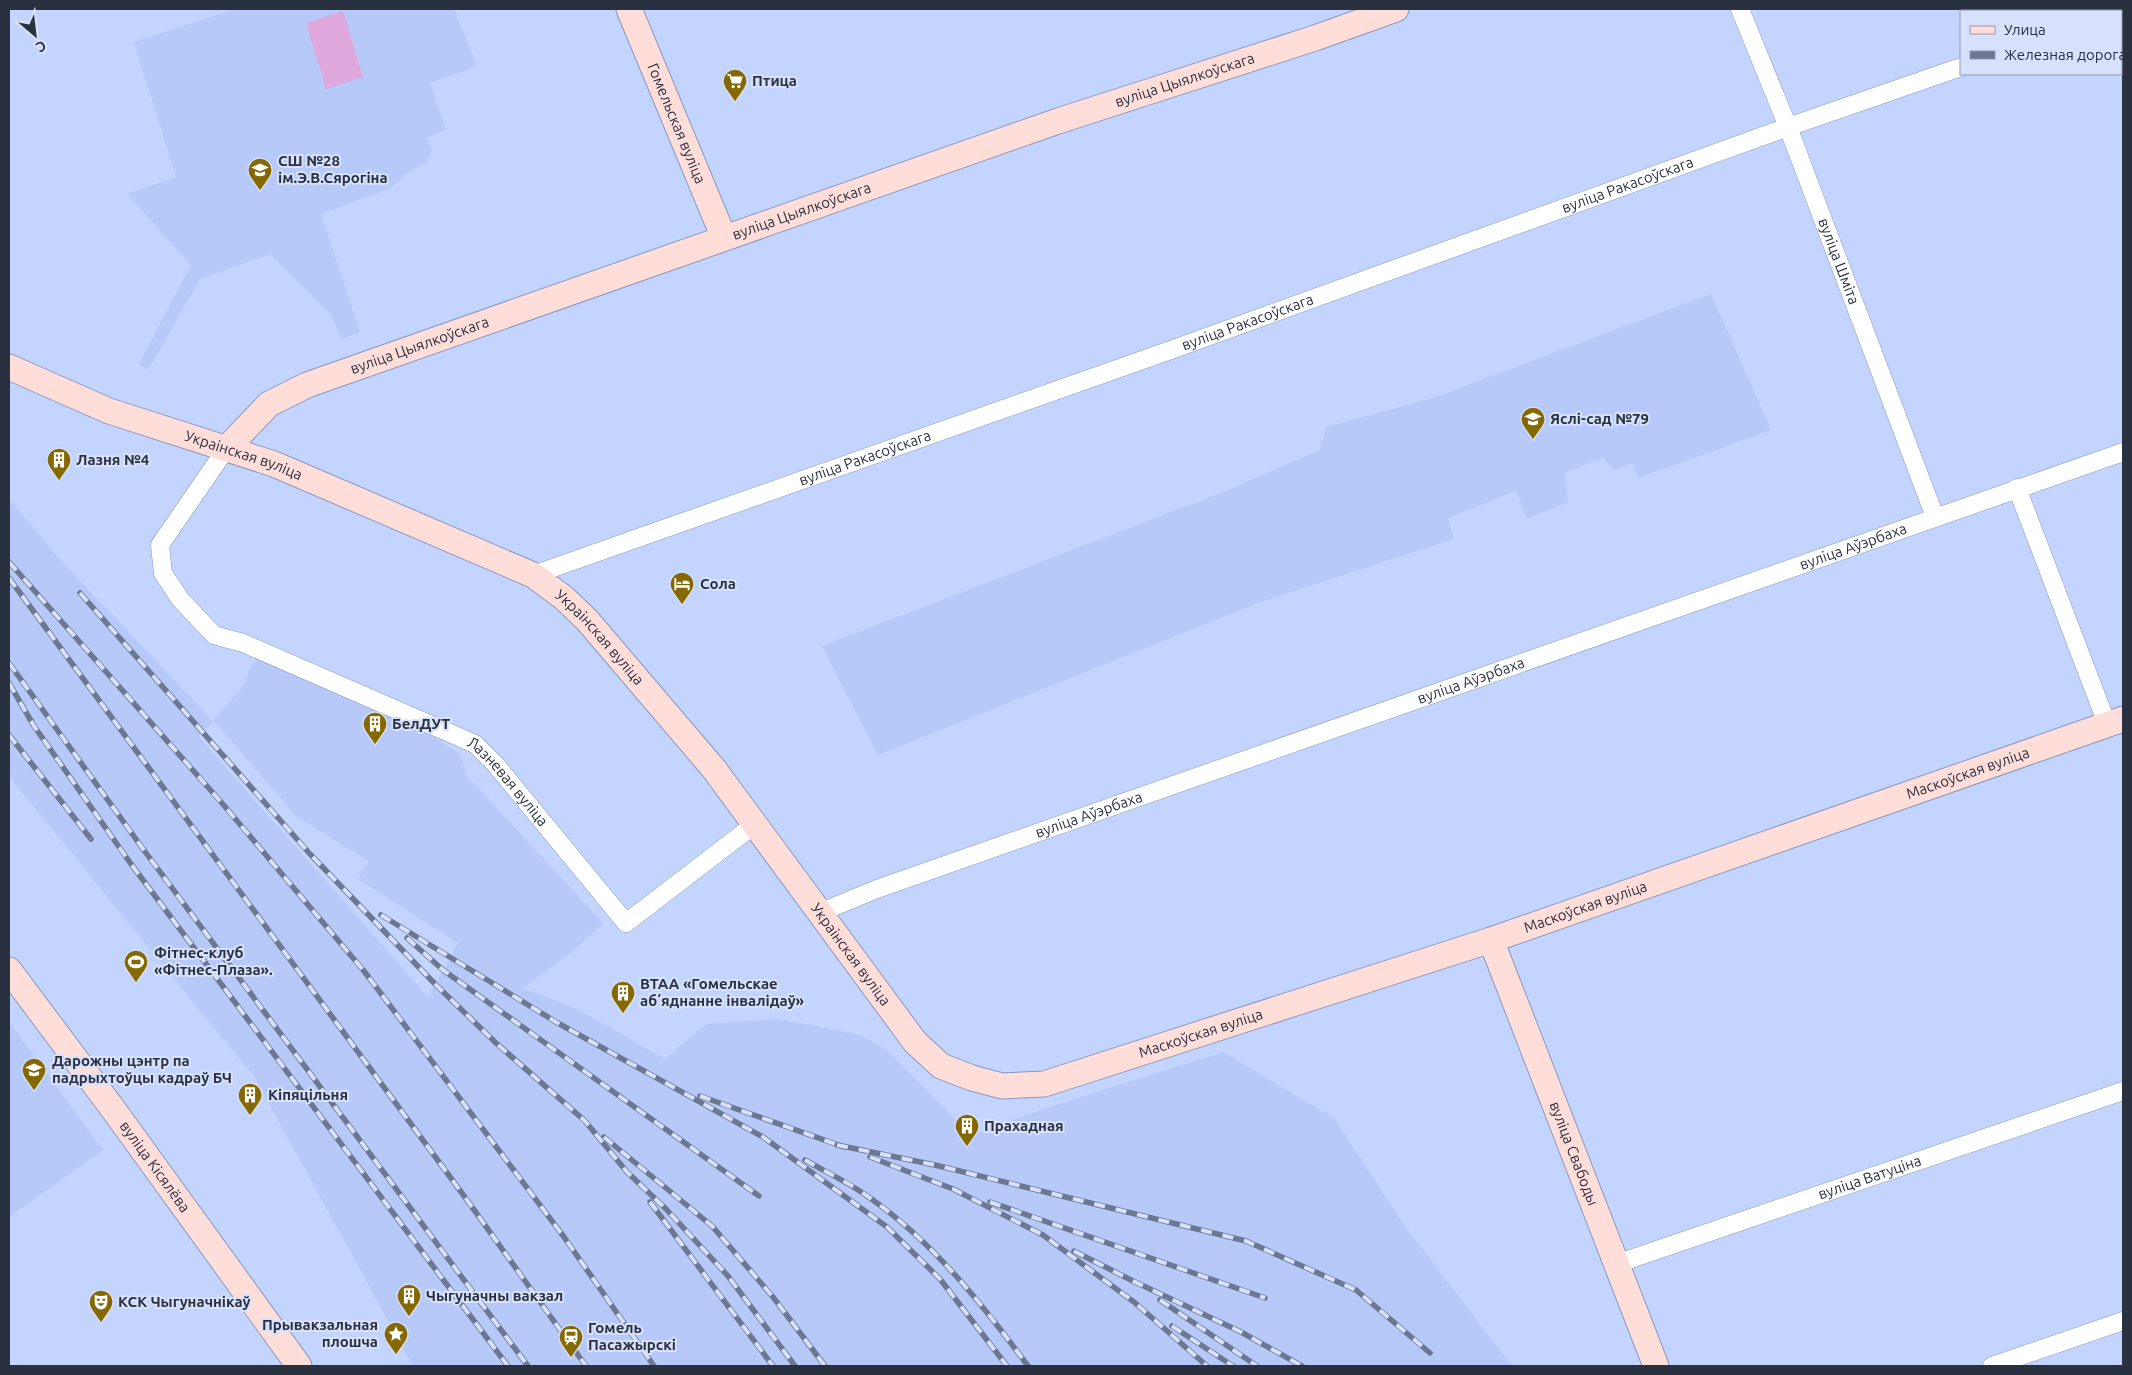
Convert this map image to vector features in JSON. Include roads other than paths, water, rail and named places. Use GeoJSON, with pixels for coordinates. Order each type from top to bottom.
{"type":"FeatureCollection","features":[{"type":"Feature","properties":{"kind":"street","name":"Гомельская вуліца"},"geometry":{"type":"LineString","coordinates":[[628,9],[724,238]]}},
{"type":"Feature","properties":{"kind":"street","name":"вуліца Цыялкоўскага"},"geometry":{"type":"LineString","coordinates":[[226,449],[269,404],[306,385],[1058,121],[1315,38],[1396,9]]}},
{"type":"Feature","properties":{"kind":"street","name":"вуліца Шміта"},"geometry":{"type":"LineString","coordinates":[[1740,9],[1788,127],[1935,516]]}},
{"type":"Feature","properties":{"kind":"street","name":"вуліца Ракасоўскага"},"geometry":{"type":"LineString","coordinates":[[533,575],[1960,67]]}},
{"type":"Feature","properties":{"kind":"street","name":"Украінская вуліца"},"geometry":{"type":"LineString","coordinates":[[9,368],[109,410],[274,464],[533,575],[564,598],[587,620],[714,769],[915,1042],[941,1066],[972,1078],[1002,1086],[1044,1084]]}},
{"type":"Feature","properties":{"kind":"street","name":"Лазневая вуліца"},"geometry":{"type":"LineString","coordinates":[[226,449],[160,545],[164,573],[180,600],[214,635],[243,643],[475,744],[496,765],[626,923],[755,824]]}},
{"type":"Feature","properties":{"kind":"street","name":"вуліца Аўэрбаха"},"geometry":{"type":"LineString","coordinates":[[821,912],[886,886],[1935,516],[2123,452]]}},
{"type":"Feature","properties":{"kind":"street"},"geometry":{"type":"LineString","coordinates":[[2017,488],[2115,722]]}},
{"type":"Feature","properties":{"kind":"street","name":"Маскоўская вуліца"},"geometry":{"type":"LineString","coordinates":[[1044,1084],[1491,940],[2115,722]]}},
{"type":"Feature","properties":{"kind":"street","name":"вуліца Свабоды"},"geometry":{"type":"LineString","coordinates":[[1491,940],[1656,1366]]}},
{"type":"Feature","properties":{"kind":"street","name":"вуліца Кісялёва"},"geometry":{"type":"LineString","coordinates":[[9,970],[114,1109],[299,1366]]}},
{"type":"Feature","properties":{"kind":"street","name":"вуліца Ватуціна"},"geometry":{"type":"LineString","coordinates":[[1616,1264],[2123,1091]]}},
{"type":"Feature","properties":{"kind":"street"},"geometry":{"type":"LineString","coordinates":[[1992,1366],[2123,1321]]}},
{"type":"Feature","properties":{"kind":"railway"},"geometry":{"type":"LineString","coordinates":[[9,562],[221,802],[364,971],[564,1237],[654,1366]]}},
{"type":"Feature","properties":{"kind":"railway"},"geometry":{"type":"LineString","coordinates":[[9,578],[467,1200],[586,1366]]}},
{"type":"Feature","properties":{"kind":"railway"},"geometry":{"type":"LineString","coordinates":[[80,593],[310,854],[435,984],[496,1043],[585,1121],[627,1172],[666,1209],[728,1276],[795,1366]]}},
{"type":"Feature","properties":{"kind":"railway"},"geometry":{"type":"LineString","coordinates":[[9,663],[146,853],[528,1366]]}},
{"type":"Feature","properties":{"kind":"railway"},"geometry":{"type":"LineString","coordinates":[[9,683],[34,726],[131,864],[508,1366]]}},
{"type":"Feature","properties":{"kind":"railway"},"geometry":{"type":"LineString","coordinates":[[9,735],[91,839]]}},
{"type":"Feature","properties":{"kind":"railway"},"geometry":{"type":"LineString","coordinates":[[381,915],[556,1022],[763,1137],[887,1227],[940,1279],[1007,1366]]}},
{"type":"Feature","properties":{"kind":"railway"},"geometry":{"type":"LineString","coordinates":[[407,938],[443,970],[759,1196]]}},
{"type":"Feature","properties":{"kind":"railway"},"geometry":{"type":"LineString","coordinates":[[700,1096],[844,1147]]}},
{"type":"Feature","properties":{"kind":"railway"},"geometry":{"type":"LineString","coordinates":[[604,1137],[712,1226],[773,1297],[825,1366]]}},
{"type":"Feature","properties":{"kind":"railway"},"geometry":{"type":"LineString","coordinates":[[837,1145],[935,1165],[1246,1241],[1356,1290],[1430,1353]]}},
{"type":"Feature","properties":{"kind":"railway"},"geometry":{"type":"LineString","coordinates":[[870,1157],[953,1189],[1043,1235],[1134,1302],[1207,1366]]}},
{"type":"Feature","properties":{"kind":"railway"},"geometry":{"type":"LineString","coordinates":[[805,1160],[862,1193],[893,1215],[915,1234],[936,1254],[975,1298],[1028,1366]]}},
{"type":"Feature","properties":{"kind":"railway"},"geometry":{"type":"LineString","coordinates":[[650,1202],[773,1366]]}},
{"type":"Feature","properties":{"kind":"railway"},"geometry":{"type":"LineString","coordinates":[[990,1202],[1265,1298]]}},
{"type":"Feature","properties":{"kind":"railway"},"geometry":{"type":"LineString","coordinates":[[1074,1251],[1241,1332],[1302,1366]]}},
{"type":"Feature","properties":{"kind":"railway"},"geometry":{"type":"LineString","coordinates":[[1160,1300],[1257,1366]]}},
{"type":"Feature","properties":{"kind":"railway"},"geometry":{"type":"LineString","coordinates":[[1172,1326],[1233,1366]]}},
{"type":"Feature","properties":{"kind":"place","name":"Птица"},"geometry":{"type":"Point","coordinates":[735,102]}},
{"type":"Feature","properties":{"kind":"place","name":"СШ №28 ім.Э.В.Сярогіна"},"geometry":{"type":"Point","coordinates":[260,191]}},
{"type":"Feature","properties":{"kind":"place","name":"Яслі-сад №79"},"geometry":{"type":"Point","coordinates":[1533,440]}},
{"type":"Feature","properties":{"kind":"place","name":"Лазня №4"},"geometry":{"type":"Point","coordinates":[59,481]}},
{"type":"Feature","properties":{"kind":"place","name":"Сола"},"geometry":{"type":"Point","coordinates":[682,605]}},
{"type":"Feature","properties":{"kind":"place","name":"БелДУТ"},"geometry":{"type":"Point","coordinates":[375,745]}},
{"type":"Feature","properties":{"kind":"place","name":"Фітнес-клуб «Фітнес-Плаза»."},"geometry":{"type":"Point","coordinates":[136,983]}},
{"type":"Feature","properties":{"kind":"place","name":"ВТАА «Гомельскае абʼяднанне інвалідаў»"},"geometry":{"type":"Point","coordinates":[623,1014]}},
{"type":"Feature","properties":{"kind":"place","name":"Дарожны цэнтр па падрыхтоўцы кадраў БЧ"},"geometry":{"type":"Point","coordinates":[34,1091]}},
{"type":"Feature","properties":{"kind":"place","name":"Кіпяцільня"},"geometry":{"type":"Point","coordinates":[250,1116]}},
{"type":"Feature","properties":{"kind":"place","name":"Прахадная"},"geometry":{"type":"Point","coordinates":[967,1147]}},
{"type":"Feature","properties":{"kind":"place","name":"Чыгуначны вакзал"},"geometry":{"type":"Point","coordinates":[409,1317]}},
{"type":"Feature","properties":{"kind":"place","name":"КСК Чыгуначнікаў"},"geometry":{"type":"Point","coordinates":[101,1323]}},
{"type":"Feature","properties":{"kind":"place","name":"Прывакзальная плошча"},"geometry":{"type":"Point","coordinates":[396,1355]}},
{"type":"Feature","properties":{"kind":"place","name":"Гомель Пасажырскі"},"geometry":{"type":"Point","coordinates":[571,1358]}}]}
